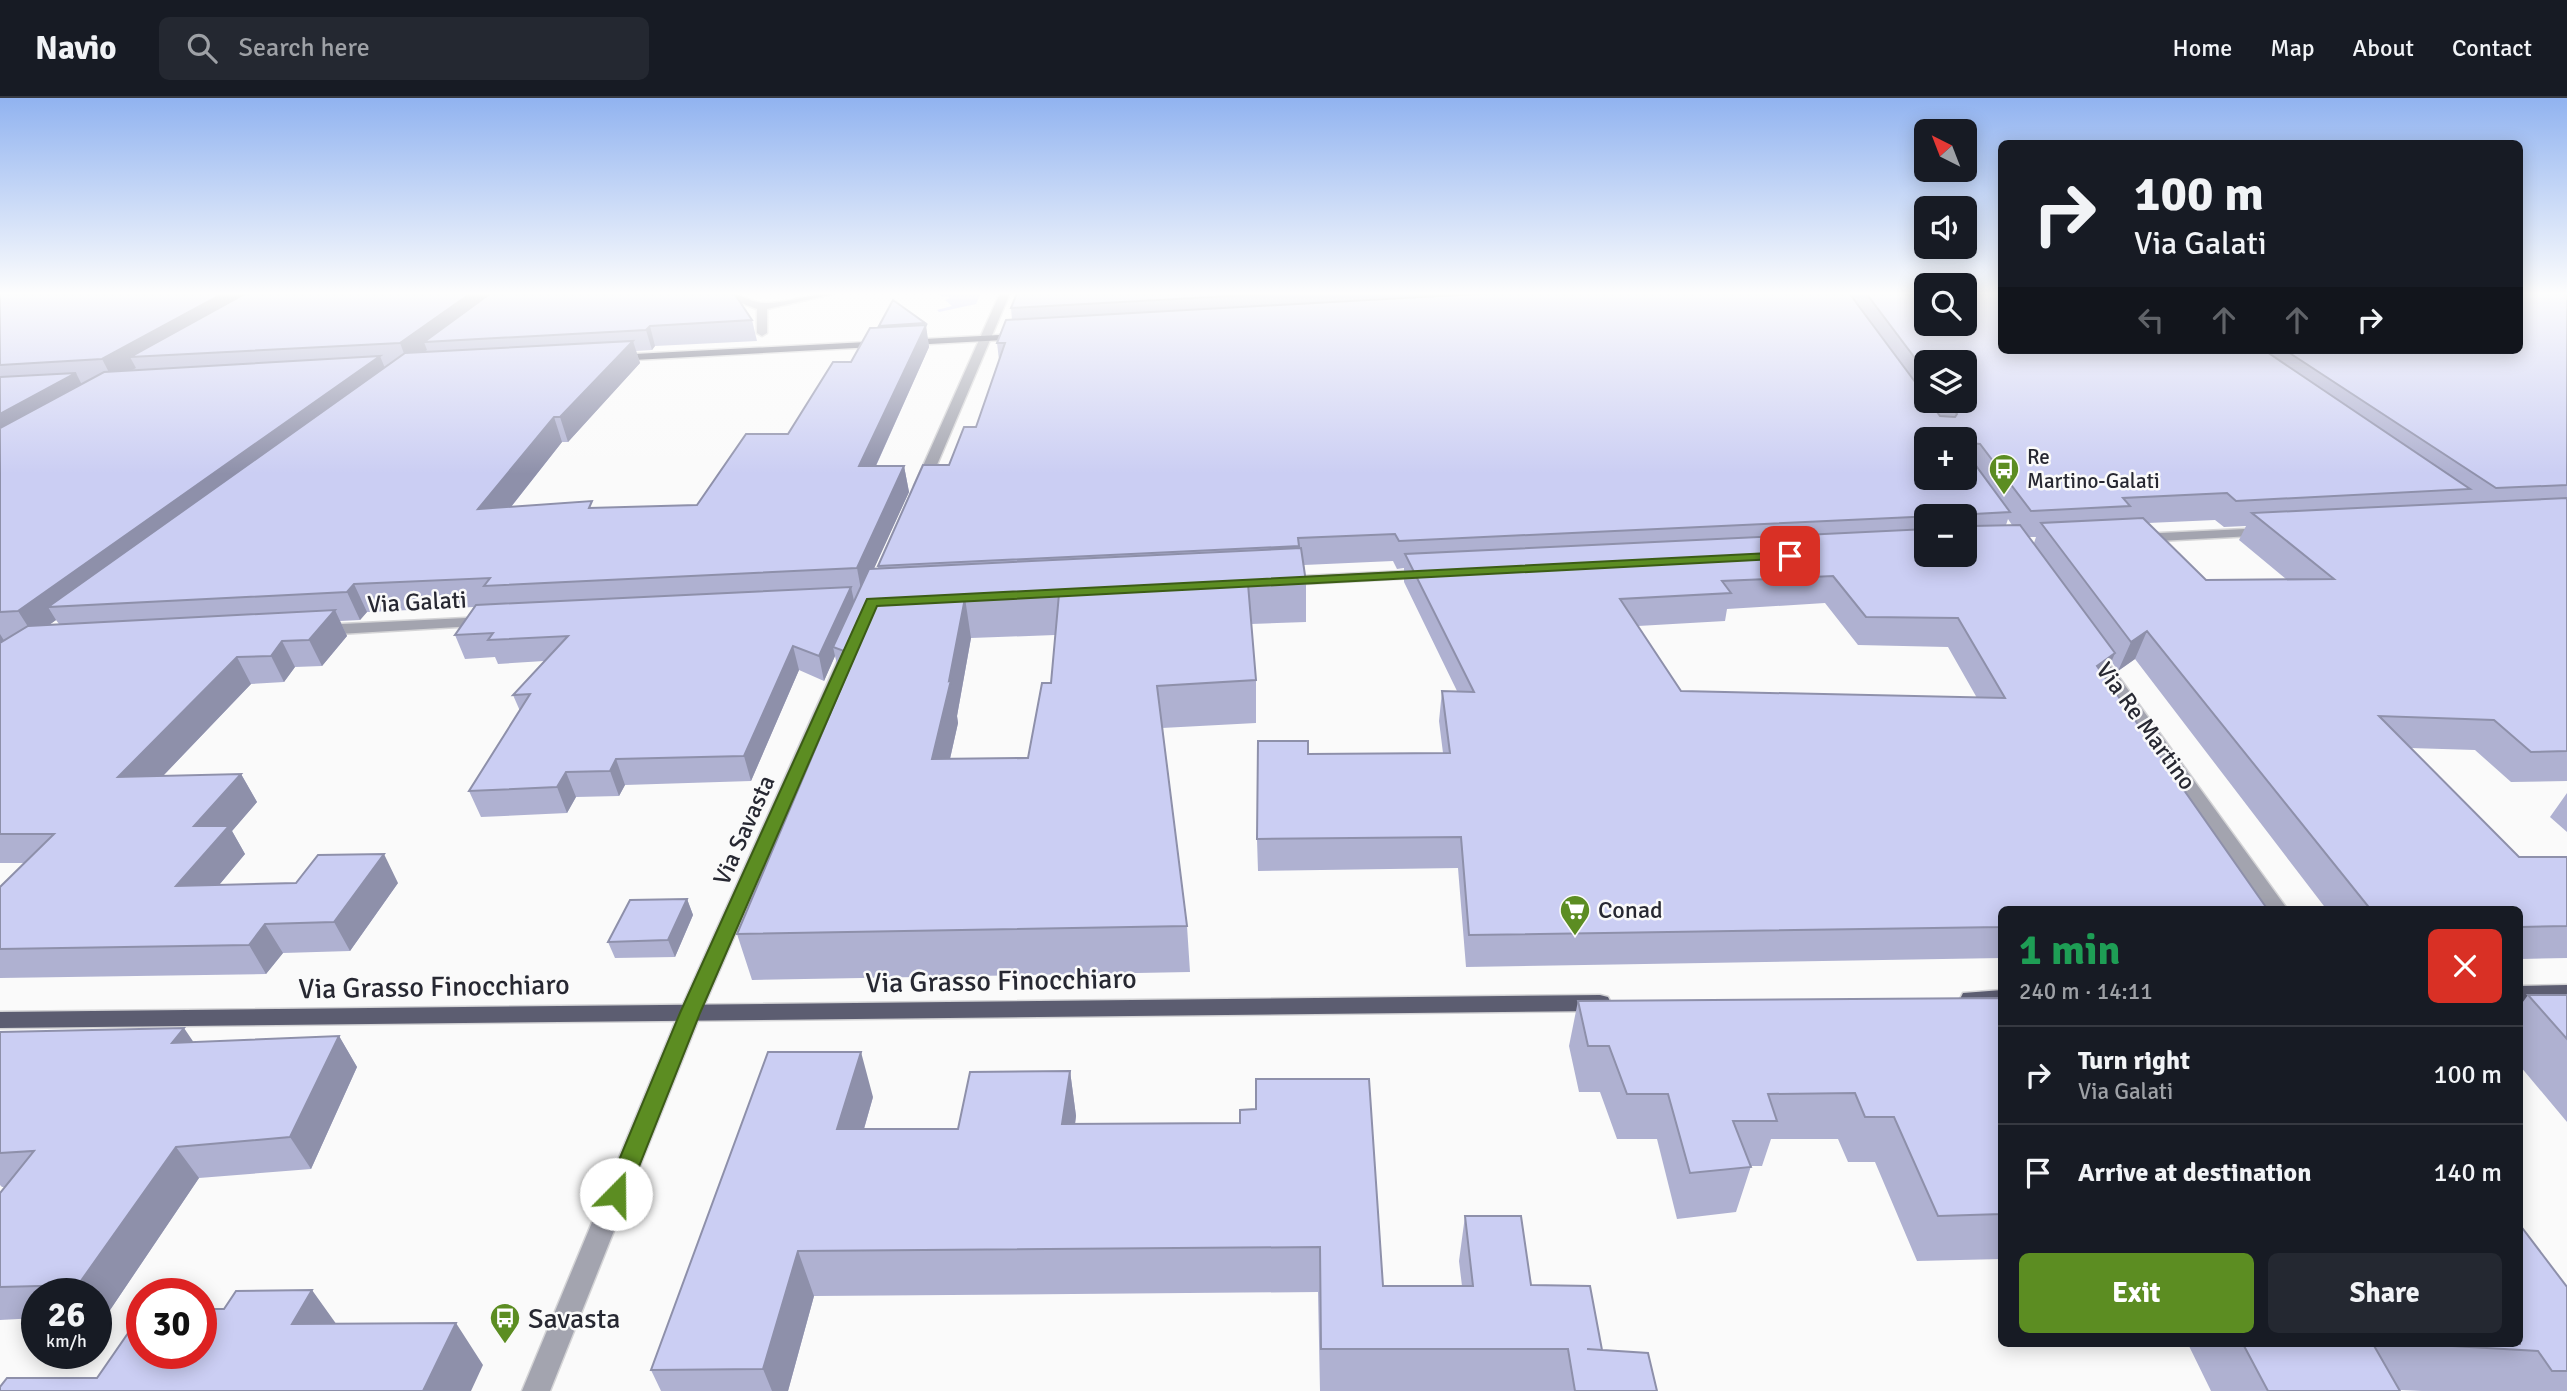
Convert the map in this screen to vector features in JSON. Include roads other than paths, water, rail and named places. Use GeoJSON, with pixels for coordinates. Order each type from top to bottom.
{"type":"FeatureCollection","features":[{"type":"Feature","properties":{"kind":"main road"},"geometry":{"type":"LineString","coordinates":[[602,359],[710,353]]}},
{"type":"Feature","properties":{"kind":"main road"},"geometry":{"type":"LineString","coordinates":[[2523,993],[2567,993]]}},
{"type":"Feature","properties":{"kind":"main road"},"geometry":{"type":"LineString","coordinates":[[1946,999],[1998,998]]}},
{"type":"Feature","properties":{"kind":"main road","name":"Via Grasso Finocchiaro"},"geometry":{"type":"LineString","coordinates":[[0,1020],[1625,1003]]}},
{"type":"Feature","properties":{"kind":"street"},"geometry":{"type":"LineString","coordinates":[[914,502],[978,353]]}},
{"type":"Feature","properties":{"kind":"street"},"geometry":{"type":"LineString","coordinates":[[2127,539],[2280,531]]}},
{"type":"Feature","properties":{"kind":"street"},"geometry":{"type":"LineString","coordinates":[[1263,582],[1443,573]]}},
{"type":"Feature","properties":{"kind":"street","name":"Via Galati"},"geometry":{"type":"LineString","coordinates":[[300,631],[507,621]]}},
{"type":"Feature","properties":{"kind":"street","name":"Via Savasta"},"geometry":{"type":"LineString","coordinates":[[536,1391],[690,1013],[855,639]]}},
{"type":"Feature","properties":{"kind":"street","name":"Via Re Martino"},"geometry":{"type":"LineString","coordinates":[[2087,644],[2275,906]]}},
{"type":"Feature","properties":{"kind":"place","name":"Re Martino-Galati"},"geometry":{"type":"Point","coordinates":[2004,496]}},
{"type":"Feature","properties":{"kind":"place","name":"Conad"},"geometry":{"type":"Point","coordinates":[1575,937]}},
{"type":"Feature","properties":{"kind":"place","name":"Savasta"},"geometry":{"type":"Point","coordinates":[505,1345]}}]}
